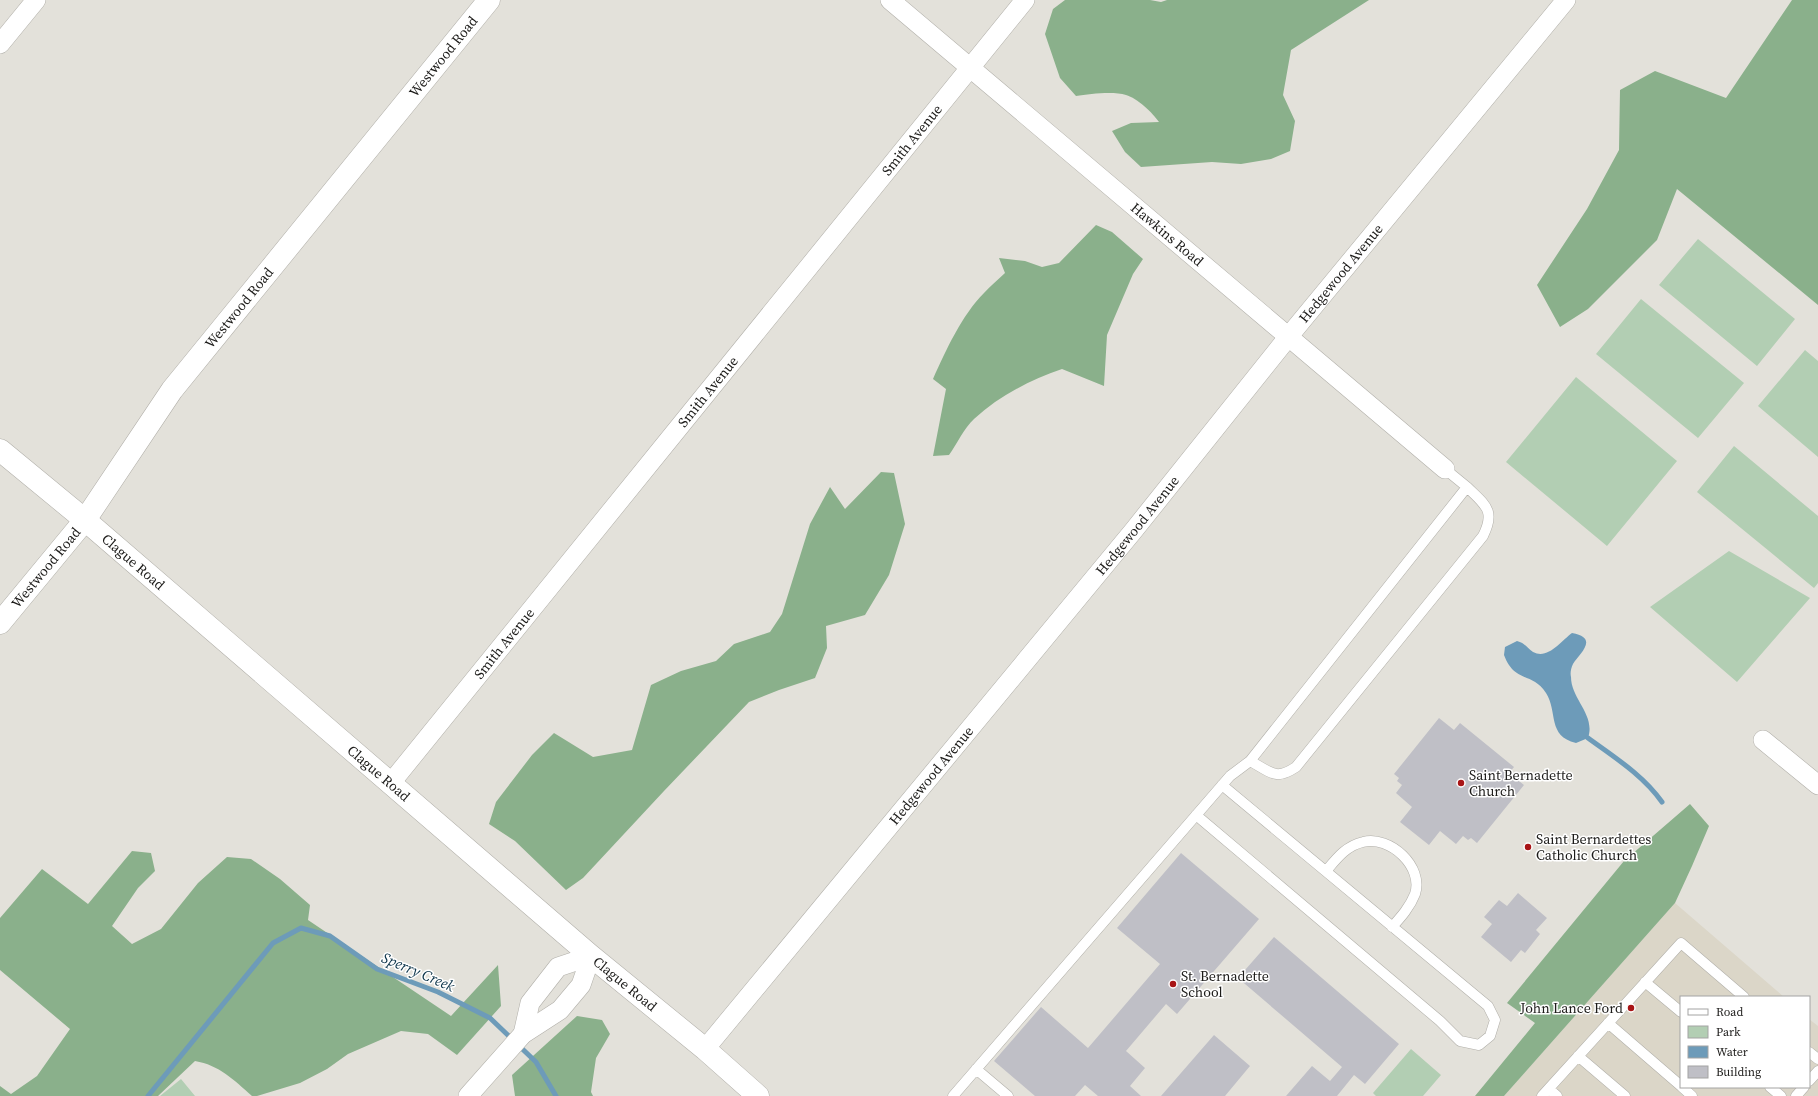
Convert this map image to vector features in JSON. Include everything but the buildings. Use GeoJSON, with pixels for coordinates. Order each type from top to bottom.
{"type":"FeatureCollection","features":[{"type":"Feature","properties":{"kind":"main road","name":"Westwood Road"},"geometry":{"type":"LineString","coordinates":[[0,623],[85,520],[172,390],[489,0]]}},
{"type":"Feature","properties":{"kind":"main road","name":"Clague Road"},"geometry":{"type":"LineString","coordinates":[[0,450],[85,520],[390,784],[591,956],[705,1049],[758,1096]]}},
{"type":"Feature","properties":{"kind":"street"},"geometry":{"type":"LineString","coordinates":[[0,44],[36,0]]}},
{"type":"Feature","properties":{"kind":"street","name":"Hawkins Road"},"geometry":{"type":"LineString","coordinates":[[890,0],[1445,469]]}},
{"type":"Feature","properties":{"kind":"street","name":"Smith Avenue"},"geometry":{"type":"LineString","coordinates":[[390,784],[969,68],[1026,0]]}},
{"type":"Feature","properties":{"kind":"street","name":"Hedgewood Avenue"},"geometry":{"type":"LineString","coordinates":[[705,1049],[1134,530],[1288,336],[1566,0]]}},
{"type":"Feature","properties":{"kind":"street"},"geometry":{"type":"LineString","coordinates":[[1763,740],[1818,785]]}},
{"type":"Feature","properties":{"kind":"street"},"geometry":{"type":"LineString","coordinates":[[523,1034],[530,1003],[558,967],[591,956]]}},
{"type":"Feature","properties":{"kind":"street"},"geometry":{"type":"LineString","coordinates":[[468,1096],[523,1034],[560,1010],[581,986],[591,956]]}},
{"type":"Feature","properties":{"kind":"lane"},"geometry":{"type":"LineString","coordinates":[[1250,761],[1276,774],[1286,774],[1296,767],[1483,536],[1490,523],[1489,512],[1467,487],[1445,469]]}},
{"type":"Feature","properties":{"kind":"lane"},"geometry":{"type":"LineString","coordinates":[[953,1096],[1222,785],[1230,776],[1250,761],[1467,487]]}},
{"type":"Feature","properties":{"kind":"lane"},"geometry":{"type":"LineString","coordinates":[[1196,815],[1440,1021],[1460,1041],[1479,1045],[1490,1036],[1495,1020],[1488,1006],[1222,785]]}},
{"type":"Feature","properties":{"kind":"lane"},"geometry":{"type":"LineString","coordinates":[[1326,871],[1342,851],[1364,842],[1382,842],[1397,850],[1409,864],[1416,879],[1415,893],[1410,904],[1392,927]]}},
{"type":"Feature","properties":{"kind":"lane"},"geometry":{"type":"LineString","coordinates":[[1557,1096],[1545,1092],[1681,943],[1743,996]]}},
{"type":"Feature","properties":{"kind":"lane"},"geometry":{"type":"LineString","coordinates":[[1645,982],[1680,1011]]}},
{"type":"Feature","properties":{"kind":"lane"},"geometry":{"type":"LineString","coordinates":[[1608,1023],[1680,1086]]}},
{"type":"Feature","properties":{"kind":"lane"},"geometry":{"type":"LineString","coordinates":[[1810,1053],[1818,1059]]}},
{"type":"Feature","properties":{"kind":"lane"},"geometry":{"type":"LineString","coordinates":[[1578,1056],[1625,1096]]}},
{"type":"Feature","properties":{"kind":"lane"},"geometry":{"type":"LineString","coordinates":[[976,1069],[1008,1096]]}},
{"type":"Feature","properties":{"kind":"lane"},"geometry":{"type":"LineString","coordinates":[[1810,1080],[1818,1071]]}},
{"type":"Feature","properties":{"kind":"lane"},"geometry":{"type":"LineString","coordinates":[[1682,1088],[1692,1096]]}},
{"type":"Feature","properties":{"kind":"lane"},"geometry":{"type":"LineString","coordinates":[[1771,1088],[1781,1096]]}},
{"type":"Feature","properties":{"kind":"lane"},"geometry":{"type":"LineString","coordinates":[[1796,1096],[1803,1088]]}},
{"type":"Feature","properties":{"kind":"shaded area","name":"John Lance Ford"},"geometry":{"type":"Polygon","coordinates":[[[1675,903],[1783,996],[1680,996],[1680,1088],[1810,1088],[1810,1020],[1818,1026],[1818,1096],[1504,1096],[1675,903]]]}},
{"type":"Feature","properties":{"kind":"green space"},"geometry":{"type":"Polygon","coordinates":[[[1065,0],[1150,0],[1161,2],[1167,0],[1369,0],[1291,50],[1283,95],[1295,121],[1290,151],[1271,159],[1241,164],[1212,162],[1141,167],[1125,152],[1112,131],[1131,123],[1159,122],[1153,114],[1140,102],[1126,95],[1108,93],[1076,96],[1060,78],[1045,34],[1053,9],[1065,0]]]}},
{"type":"Feature","properties":{"kind":"green space"},"geometry":{"type":"Polygon","coordinates":[[[1792,0],[1818,0],[1818,305],[1677,189],[1657,240],[1588,309],[1560,327],[1537,285],[1587,209],[1619,150],[1620,90],[1655,71],[1726,98],[1792,0]]]}},
{"type":"Feature","properties":{"kind":"green space"},"geometry":{"type":"Polygon","coordinates":[[[1096,225],[1112,232],[1143,259],[1133,274],[1107,335],[1104,386],[1062,369],[1050,373],[1004,396],[974,419],[949,455],[933,456],[946,389],[933,379],[962,322],[986,290],[1005,273],[999,258],[1025,261],[1042,267],[1059,263],[1096,225]]]}},
{"type":"Feature","properties":{"kind":"green space"},"geometry":{"type":"Polygon","coordinates":[[[1698,239],[1795,319],[1757,366],[1659,285],[1698,239]]]}},
{"type":"Feature","properties":{"kind":"green space"},"geometry":{"type":"Polygon","coordinates":[[[1641,299],[1744,383],[1698,438],[1596,354],[1641,299]]]}},
{"type":"Feature","properties":{"kind":"green space"},"geometry":{"type":"Polygon","coordinates":[[[1805,350],[1818,361],[1818,457],[1758,406],[1805,350]]]}},
{"type":"Feature","properties":{"kind":"green space"},"geometry":{"type":"Polygon","coordinates":[[[1576,377],[1677,461],[1607,546],[1506,462],[1576,377]]]}},
{"type":"Feature","properties":{"kind":"green space"},"geometry":{"type":"Polygon","coordinates":[[[1734,446],[1818,516],[1818,583],[1814,588],[1697,492],[1734,446]]]}},
{"type":"Feature","properties":{"kind":"green space"},"geometry":{"type":"Polygon","coordinates":[[[881,472],[894,473],[905,524],[889,575],[865,615],[826,626],[827,648],[815,678],[749,702],[583,878],[566,890],[515,841],[489,824],[496,802],[532,755],[554,733],[593,757],[632,750],[651,685],[681,671],[716,661],[734,644],[770,632],[782,614],[810,524],[830,487],[845,509],[881,472]]]}},
{"type":"Feature","properties":{"kind":"green space"},"geometry":{"type":"Polygon","coordinates":[[[1729,551],[1810,598],[1737,682],[1650,607],[1729,551]]]}},
{"type":"Feature","properties":{"kind":"green space"},"geometry":{"type":"Polygon","coordinates":[[[1690,804],[1709,826],[1675,903],[1504,1096],[1475,1096],[1535,1023],[1507,1003],[1624,861],[1690,804]]]}},
{"type":"Feature","properties":{"kind":"green space"},"geometry":{"type":"Polygon","coordinates":[[[132,851],[151,853],[155,871],[138,888],[112,926],[132,944],[161,929],[198,883],[227,857],[251,859],[280,879],[310,905],[308,920],[451,1016],[498,965],[501,1006],[457,1055],[428,1034],[401,1031],[348,1054],[327,1069],[300,1083],[257,1096],[252,1096],[226,1074],[212,1066],[195,1061],[158,1096],[0,1096],[0,1086],[11,1094],[37,1076],[70,1029],[0,970],[0,918],[42,869],[88,904],[132,851]]]}},
{"type":"Feature","properties":{"kind":"green space"},"geometry":{"type":"Polygon","coordinates":[[[577,1016],[602,1020],[610,1034],[596,1058],[591,1092],[593,1096],[515,1096],[512,1075],[577,1016]]]}},
{"type":"Feature","properties":{"kind":"green space"},"geometry":{"type":"Polygon","coordinates":[[[1411,1049],[1441,1075],[1423,1096],[1376,1096],[1373,1093],[1411,1049]]]}},
{"type":"Feature","properties":{"kind":"green space"},"geometry":{"type":"Polygon","coordinates":[[[181,1079],[195,1096],[160,1096],[181,1079]]]}},
{"type":"Feature","properties":{"kind":"water"},"geometry":{"type":"Polygon","coordinates":[[[1572,633],[1580,635],[1586,642],[1583,651],[1573,664],[1571,674],[1572,685],[1586,714],[1590,730],[1588,738],[1576,743],[1567,740],[1557,729],[1550,700],[1541,686],[1513,670],[1508,664],[1504,655],[1505,647],[1517,641],[1524,644],[1533,652],[1544,654],[1549,652],[1572,633]]]}},
{"type":"Feature","properties":{"kind":"waterway"},"geometry":{"type":"LineString","coordinates":[[1588,738],[1618,759],[1637,775],[1662,802]]}},
{"type":"Feature","properties":{"kind":"waterway","name":"Sperry Creek"},"geometry":{"type":"LineString","coordinates":[[148,1096],[273,943],[301,928],[330,936],[377,969],[438,992],[490,1018],[536,1062],[556,1096]]}},
{"type":"Feature","properties":{"kind":"place","name":"Saint Bernadette Church"},"geometry":{"type":"Point","coordinates":[1461,783]}},
{"type":"Feature","properties":{"kind":"place","name":"Saint Bernardettes Catholic Church"},"geometry":{"type":"Point","coordinates":[1528,847]}},
{"type":"Feature","properties":{"kind":"place","name":"St. Bernadette School"},"geometry":{"type":"Point","coordinates":[1173,984]}},
{"type":"Feature","properties":{"kind":"place","name":"John Lance Ford"},"geometry":{"type":"Point","coordinates":[1631,1008]}}]}
